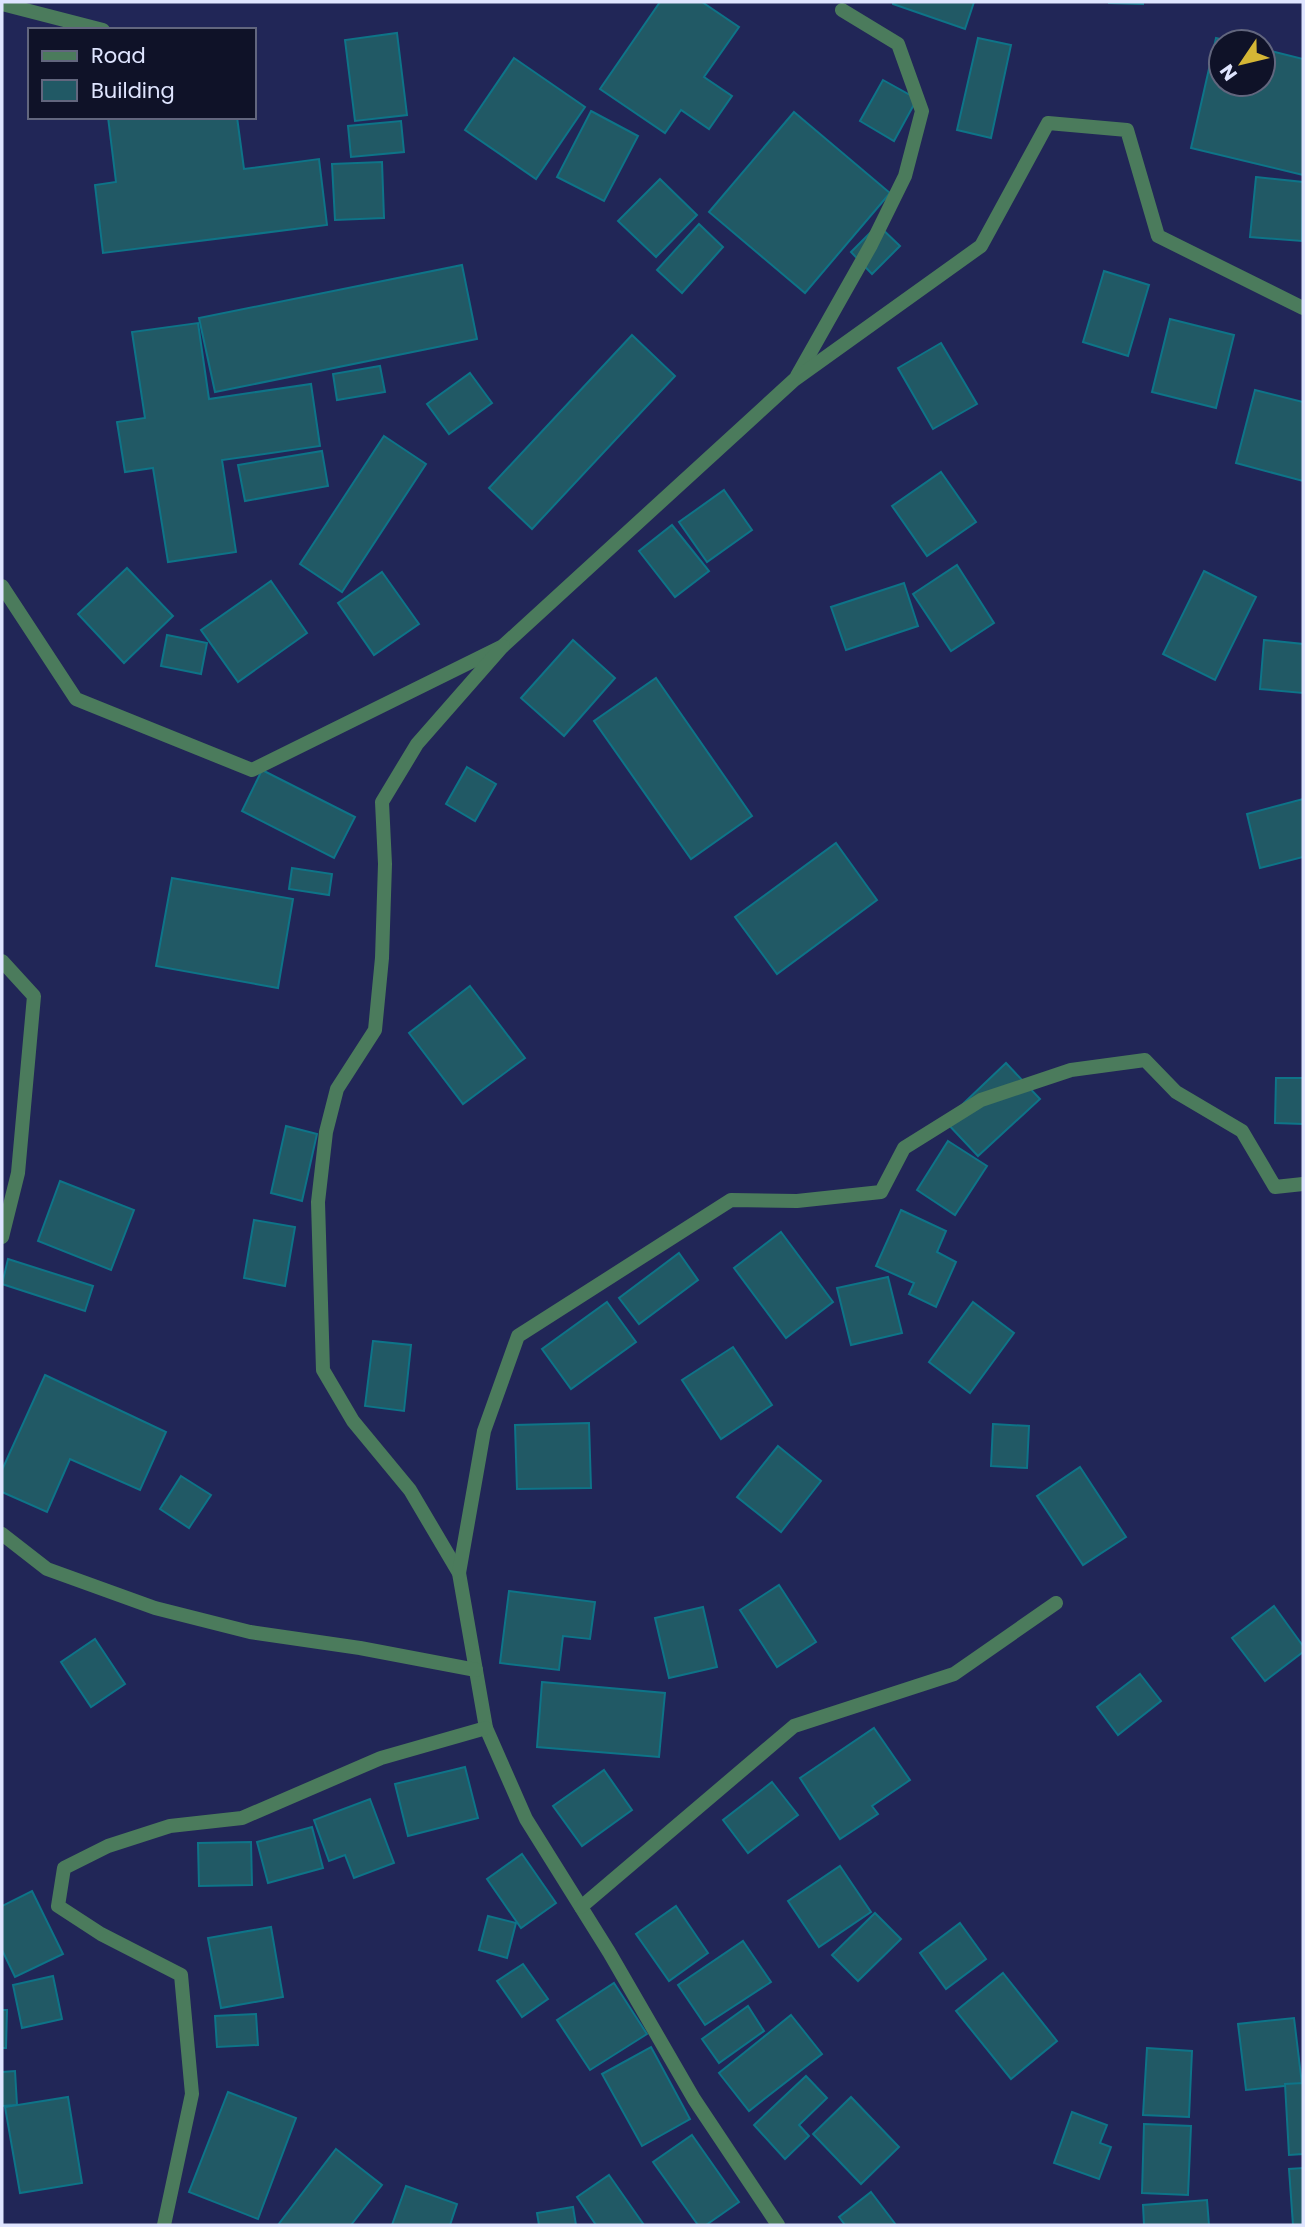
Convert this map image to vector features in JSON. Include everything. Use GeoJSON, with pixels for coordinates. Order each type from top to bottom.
{"type":"FeatureCollection","features":[{"type":"Feature","properties":{"kind":"street"},"geometry":{"type":"LineString","coordinates":[[2,4],[95,28]]}},
{"type":"Feature","properties":{"kind":"street"},"geometry":{"type":"LineString","coordinates":[[794,380],[871,245],[905,176],[922,111],[898,44],[842,10]]}},
{"type":"Feature","properties":{"kind":"street"},"geometry":{"type":"LineString","coordinates":[[459,1573],[410,1490],[353,1421],[323,1370],[318,1202],[326,1132],[337,1089],[375,1030],[382,958],[382,802],[417,744],[503,646],[794,380],[981,246],[1048,123],[1127,130],[1158,236],[1303,308]]}},
{"type":"Feature","properties":{"kind":"street"},"geometry":{"type":"LineString","coordinates":[[2,586],[76,699],[252,770],[503,646]]}},
{"type":"Feature","properties":{"kind":"street"},"geometry":{"type":"LineString","coordinates":[[2,961],[34,996],[18,1173],[2,1237]]}},
{"type":"Feature","properties":{"kind":"street"},"geometry":{"type":"LineString","coordinates":[[778,2225],[694,2099],[526,1819],[486,1728],[459,1573],[484,1431],[518,1336],[731,1200],[797,1201],[881,1192],[904,1147],[981,1100],[1071,1070],[1145,1060],[1176,1093],[1242,1130],[1275,1187],[1303,1184]]}},
{"type":"Feature","properties":{"kind":"street"},"geometry":{"type":"LineString","coordinates":[[2,1534],[47,1569],[155,1608],[250,1632],[360,1648],[476,1670]]}},
{"type":"Feature","properties":{"kind":"street"},"geometry":{"type":"LineString","coordinates":[[581,1907],[794,1726],[954,1674],[1056,1604]]}},
{"type":"Feature","properties":{"kind":"street"},"geometry":{"type":"LineString","coordinates":[[164,2225],[192,2094],[181,1975],[101,1934],[58,1906],[64,1868],[108,1846],[170,1826],[242,1818],[381,1758],[486,1728]]}},
{"type":"Feature","properties":{"kind":"building"},"geometry":{"type":"Polygon","coordinates":[[[660,2],[702,2],[739,27],[704,77],[732,96],[709,129],[681,110],[665,133],[600,89],[660,2]]]}},
{"type":"Feature","properties":{"kind":"building"},"geometry":{"type":"Polygon","coordinates":[[[893,2],[974,2],[965,29],[893,2]]]}},
{"type":"Feature","properties":{"kind":"building"},"geometry":{"type":"Polygon","coordinates":[[[1143,2],[1143,4],[1109,3],[1143,2]]]}},
{"type":"Feature","properties":{"kind":"building"},"geometry":{"type":"Polygon","coordinates":[[[397,33],[407,115],[355,121],[345,40],[397,33]]]}},
{"type":"Feature","properties":{"kind":"building"},"geometry":{"type":"Polygon","coordinates":[[[978,38],[1011,45],[991,138],[957,130],[978,38]]]}},
{"type":"Feature","properties":{"kind":"building"},"geometry":{"type":"Polygon","coordinates":[[[1277,52],[1303,59],[1303,175],[1191,148],[1207,78],[1207,98],[1277,98],[1277,52]]]}},
{"type":"Feature","properties":{"kind":"building"},"geometry":{"type":"Polygon","coordinates":[[[514,58],[585,107],[536,179],[465,130],[514,58]]]}},
{"type":"Feature","properties":{"kind":"building"},"geometry":{"type":"Polygon","coordinates":[[[883,80],[917,99],[894,141],[860,121],[883,80]]]}},
{"type":"Feature","properties":{"kind":"building"},"geometry":{"type":"Polygon","coordinates":[[[591,111],[638,136],[604,201],[557,177],[591,111]]]}},
{"type":"Feature","properties":{"kind":"building"},"geometry":{"type":"Polygon","coordinates":[[[794,112],[890,193],[805,293],[709,212],[794,112]]]}},
{"type":"Feature","properties":{"kind":"building"},"geometry":{"type":"Polygon","coordinates":[[[108,119],[237,119],[244,169],[319,159],[327,225],[103,253],[95,185],[116,182],[108,119]]]}},
{"type":"Feature","properties":{"kind":"building"},"geometry":{"type":"Polygon","coordinates":[[[401,121],[404,152],[351,157],[348,126],[401,121]]]}},
{"type":"Feature","properties":{"kind":"building"},"geometry":{"type":"Polygon","coordinates":[[[382,162],[384,218],[335,220],[332,164],[382,162]]]}},
{"type":"Feature","properties":{"kind":"building"},"geometry":{"type":"Polygon","coordinates":[[[1256,177],[1303,182],[1302,241],[1250,237],[1256,177]]]}},
{"type":"Feature","properties":{"kind":"building"},"geometry":{"type":"Polygon","coordinates":[[[660,179],[697,215],[656,257],[618,221],[660,179]]]}},
{"type":"Feature","properties":{"kind":"building"},"geometry":{"type":"Polygon","coordinates":[[[699,224],[723,247],[682,293],[657,270],[699,224]]]}},
{"type":"Feature","properties":{"kind":"building"},"geometry":{"type":"Polygon","coordinates":[[[878,225],[900,246],[872,274],[851,252],[878,225]]]}},
{"type":"Feature","properties":{"kind":"building"},"geometry":{"type":"Polygon","coordinates":[[[462,265],[477,339],[215,392],[199,318],[462,265]]]}},
{"type":"Feature","properties":{"kind":"building"},"geometry":{"type":"Polygon","coordinates":[[[1104,271],[1149,285],[1128,356],[1083,342],[1104,271]]]}},
{"type":"Feature","properties":{"kind":"building"},"geometry":{"type":"Polygon","coordinates":[[[1170,319],[1234,335],[1216,408],[1152,392],[1170,319]]]}},
{"type":"Feature","properties":{"kind":"building"},"geometry":{"type":"Polygon","coordinates":[[[198,323],[209,399],[311,384],[320,446],[222,460],[236,552],[168,562],[153,468],[125,472],[117,422],[145,418],[132,332],[198,323]]]}},
{"type":"Feature","properties":{"kind":"building"},"geometry":{"type":"Polygon","coordinates":[[[632,335],[675,376],[532,529],[489,488],[632,335]]]}},
{"type":"Feature","properties":{"kind":"building"},"geometry":{"type":"Polygon","coordinates":[[[941,343],[977,404],[933,429],[898,368],[941,343]]]}},
{"type":"Feature","properties":{"kind":"building"},"geometry":{"type":"Polygon","coordinates":[[[380,366],[385,392],[337,400],[333,374],[380,366]]]}},
{"type":"Feature","properties":{"kind":"building"},"geometry":{"type":"Polygon","coordinates":[[[470,373],[492,403],[449,434],[427,404],[470,373]]]}},
{"type":"Feature","properties":{"kind":"building"},"geometry":{"type":"Polygon","coordinates":[[[1255,390],[1303,402],[1303,481],[1236,463],[1255,390]]]}},
{"type":"Feature","properties":{"kind":"building"},"geometry":{"type":"Polygon","coordinates":[[[384,436],[426,464],[342,592],[300,564],[384,436]]]}},
{"type":"Feature","properties":{"kind":"building"},"geometry":{"type":"Polygon","coordinates":[[[322,451],[328,486],[245,501],[238,465],[322,451]]]}},
{"type":"Feature","properties":{"kind":"building"},"geometry":{"type":"Polygon","coordinates":[[[941,472],[976,522],[927,556],[892,506],[941,472]]]}},
{"type":"Feature","properties":{"kind":"building"},"geometry":{"type":"Polygon","coordinates":[[[724,490],[752,530],[707,562],[679,522],[724,490]]]}},
{"type":"Feature","properties":{"kind":"building"},"geometry":{"type":"Polygon","coordinates":[[[672,525],[709,571],[675,597],[639,551],[672,525]]]}},
{"type":"Feature","properties":{"kind":"building"},"geometry":{"type":"Polygon","coordinates":[[[957,565],[994,623],[951,651],[913,594],[957,565]]]}},
{"type":"Feature","properties":{"kind":"building"},"geometry":{"type":"Polygon","coordinates":[[[127,568],[173,616],[124,663],[78,614],[127,568]]]}},
{"type":"Feature","properties":{"kind":"building"},"geometry":{"type":"Polygon","coordinates":[[[1204,571],[1256,597],[1215,680],[1163,654],[1204,571]]]}},
{"type":"Feature","properties":{"kind":"building"},"geometry":{"type":"Polygon","coordinates":[[[382,572],[419,624],[374,655],[338,603],[382,572]]]}},
{"type":"Feature","properties":{"kind":"building"},"geometry":{"type":"Polygon","coordinates":[[[271,581],[307,633],[238,682],[201,630],[271,581]]]}},
{"type":"Feature","properties":{"kind":"building"},"geometry":{"type":"Polygon","coordinates":[[[904,583],[918,626],[846,650],[831,607],[904,583]]]}},
{"type":"Feature","properties":{"kind":"building"},"geometry":{"type":"Polygon","coordinates":[[[167,635],[207,643],[201,674],[161,666],[167,635]]]}},
{"type":"Feature","properties":{"kind":"building"},"geometry":{"type":"Polygon","coordinates":[[[573,640],[615,678],[564,736],[521,698],[573,640]]]}},
{"type":"Feature","properties":{"kind":"building"},"geometry":{"type":"Polygon","coordinates":[[[1264,640],[1303,644],[1303,693],[1260,689],[1264,640]]]}},
{"type":"Feature","properties":{"kind":"building"},"geometry":{"type":"Polygon","coordinates":[[[656,678],[752,816],[691,859],[594,721],[656,678]]]}},
{"type":"Feature","properties":{"kind":"building"},"geometry":{"type":"Polygon","coordinates":[[[467,767],[496,784],[475,821],[446,804],[467,767]]]}},
{"type":"Feature","properties":{"kind":"building"},"geometry":{"type":"Polygon","coordinates":[[[262,770],[355,817],[334,858],[242,811],[262,770]]]}},
{"type":"Feature","properties":{"kind":"building"},"geometry":{"type":"Polygon","coordinates":[[[1303,799],[1303,857],[1260,868],[1247,814],[1303,799]]]}},
{"type":"Feature","properties":{"kind":"building"},"geometry":{"type":"Polygon","coordinates":[[[836,843],[877,900],[777,974],[735,917],[836,843]]]}},
{"type":"Feature","properties":{"kind":"building"},"geometry":{"type":"Polygon","coordinates":[[[292,868],[332,874],[329,895],[289,889],[292,868]]]}},
{"type":"Feature","properties":{"kind":"building"},"geometry":{"type":"Polygon","coordinates":[[[172,878],[293,899],[278,988],[156,966],[172,878]]]}},
{"type":"Feature","properties":{"kind":"building"},"geometry":{"type":"Polygon","coordinates":[[[470,986],[525,1058],[463,1104],[409,1033],[470,986]]]}},
{"type":"Feature","properties":{"kind":"building"},"geometry":{"type":"Polygon","coordinates":[[[1006,1063],[1040,1099],[978,1156],[945,1121],[1006,1063]]]}},
{"type":"Feature","properties":{"kind":"building"},"geometry":{"type":"Polygon","coordinates":[[[1276,1078],[1303,1078],[1303,1124],[1275,1123],[1276,1078]]]}},
{"type":"Feature","properties":{"kind":"building"},"geometry":{"type":"Polygon","coordinates":[[[286,1126],[317,1134],[302,1201],[271,1193],[286,1126]]]}},
{"type":"Feature","properties":{"kind":"building"},"geometry":{"type":"Polygon","coordinates":[[[948,1141],[987,1166],[955,1215],[917,1190],[948,1141]]]}},
{"type":"Feature","properties":{"kind":"building"},"geometry":{"type":"Polygon","coordinates":[[[60,1181],[134,1210],[111,1270],[38,1241],[60,1181]]]}},
{"type":"Feature","properties":{"kind":"building"},"geometry":{"type":"Polygon","coordinates":[[[901,1210],[946,1231],[937,1252],[956,1262],[936,1307],[909,1294],[914,1283],[876,1266],[901,1210]]]}},
{"type":"Feature","properties":{"kind":"building"},"geometry":{"type":"Polygon","coordinates":[[[254,1220],[295,1227],[285,1286],[244,1278],[254,1220]]]}},
{"type":"Feature","properties":{"kind":"building"},"geometry":{"type":"Polygon","coordinates":[[[781,1232],[833,1302],[786,1338],[734,1268],[781,1232]]]}},
{"type":"Feature","properties":{"kind":"building"},"geometry":{"type":"Polygon","coordinates":[[[679,1253],[698,1280],[639,1324],[619,1298],[679,1253]]]}},
{"type":"Feature","properties":{"kind":"building"},"geometry":{"type":"Polygon","coordinates":[[[8,1259],[93,1286],[85,1311],[2,1284],[8,1259]]]}},
{"type":"Feature","properties":{"kind":"building"},"geometry":{"type":"Polygon","coordinates":[[[888,1277],[902,1333],[851,1345],[837,1288],[888,1277]]]}},
{"type":"Feature","properties":{"kind":"building"},"geometry":{"type":"Polygon","coordinates":[[[607,1302],[636,1342],[571,1389],[542,1349],[607,1302]]]}},
{"type":"Feature","properties":{"kind":"building"},"geometry":{"type":"Polygon","coordinates":[[[973,1302],[1014,1333],[970,1393],[929,1362],[973,1302]]]}},
{"type":"Feature","properties":{"kind":"building"},"geometry":{"type":"Polygon","coordinates":[[[373,1341],[411,1345],[404,1411],[365,1406],[373,1341]]]}},
{"type":"Feature","properties":{"kind":"building"},"geometry":{"type":"Polygon","coordinates":[[[733,1347],[772,1405],[721,1439],[682,1380],[733,1347]]]}},
{"type":"Feature","properties":{"kind":"building"},"geometry":{"type":"Polygon","coordinates":[[[45,1375],[166,1432],[140,1490],[70,1459],[47,1512],[2,1492],[2,1470],[45,1375]]]}},
{"type":"Feature","properties":{"kind":"building"},"geometry":{"type":"Polygon","coordinates":[[[589,1423],[591,1488],[517,1489],[515,1425],[589,1423]]]}},
{"type":"Feature","properties":{"kind":"building"},"geometry":{"type":"Polygon","coordinates":[[[993,1424],[1029,1426],[1027,1468],[991,1466],[993,1424]]]}},
{"type":"Feature","properties":{"kind":"building"},"geometry":{"type":"Polygon","coordinates":[[[778,1446],[821,1481],[781,1532],[737,1497],[778,1446]]]}},
{"type":"Feature","properties":{"kind":"building"},"geometry":{"type":"Polygon","coordinates":[[[1080,1467],[1126,1537],[1083,1565],[1037,1496],[1080,1467]]]}},
{"type":"Feature","properties":{"kind":"building"},"geometry":{"type":"Polygon","coordinates":[[[181,1476],[211,1495],[189,1528],[160,1509],[181,1476]]]}},
{"type":"Feature","properties":{"kind":"building"},"geometry":{"type":"Polygon","coordinates":[[[779,1585],[816,1642],[777,1667],[740,1610],[779,1585]]]}},
{"type":"Feature","properties":{"kind":"building"},"geometry":{"type":"Polygon","coordinates":[[[509,1591],[595,1602],[590,1639],[563,1636],[559,1670],[500,1663],[509,1591]]]}},
{"type":"Feature","properties":{"kind":"building"},"geometry":{"type":"Polygon","coordinates":[[[1274,1606],[1303,1646],[1303,1652],[1265,1681],[1232,1638],[1274,1606]]]}},
{"type":"Feature","properties":{"kind":"building"},"geometry":{"type":"Polygon","coordinates":[[[703,1607],[717,1667],[669,1678],[655,1618],[703,1607]]]}},
{"type":"Feature","properties":{"kind":"building"},"geometry":{"type":"Polygon","coordinates":[[[95,1639],[125,1684],[91,1707],[61,1662],[95,1639]]]}},
{"type":"Feature","properties":{"kind":"building"},"geometry":{"type":"Polygon","coordinates":[[[1140,1674],[1161,1701],[1118,1735],[1097,1707],[1140,1674]]]}},
{"type":"Feature","properties":{"kind":"building"},"geometry":{"type":"Polygon","coordinates":[[[542,1682],[665,1693],[659,1757],[537,1747],[542,1682]]]}},
{"type":"Feature","properties":{"kind":"building"},"geometry":{"type":"Polygon","coordinates":[[[874,1728],[910,1780],[872,1806],[878,1814],[840,1839],[800,1778],[874,1728]]]}},
{"type":"Feature","properties":{"kind":"building"},"geometry":{"type":"Polygon","coordinates":[[[465,1767],[478,1818],[408,1836],[395,1784],[465,1767]]]}},
{"type":"Feature","properties":{"kind":"building"},"geometry":{"type":"Polygon","coordinates":[[[604,1770],[632,1810],[582,1846],[553,1806],[604,1770]]]}},
{"type":"Feature","properties":{"kind":"building"},"geometry":{"type":"Polygon","coordinates":[[[772,1782],[798,1815],[748,1853],[723,1820],[772,1782]]]}},
{"type":"Feature","properties":{"kind":"building"},"geometry":{"type":"Polygon","coordinates":[[[370,1799],[394,1863],[354,1878],[345,1855],[329,1861],[314,1820],[370,1799]]]}},
{"type":"Feature","properties":{"kind":"building"},"geometry":{"type":"Polygon","coordinates":[[[312,1827],[323,1868],[268,1883],[257,1842],[312,1827]]]}},
{"type":"Feature","properties":{"kind":"building"},"geometry":{"type":"Polygon","coordinates":[[[251,1842],[252,1885],[199,1886],[198,1843],[251,1842]]]}},
{"type":"Feature","properties":{"kind":"building"},"geometry":{"type":"Polygon","coordinates":[[[522,1854],[556,1903],[521,1928],[487,1879],[522,1854]]]}},
{"type":"Feature","properties":{"kind":"building"},"geometry":{"type":"Polygon","coordinates":[[[840,1866],[871,1912],[819,1947],[788,1901],[840,1866]]]}},
{"type":"Feature","properties":{"kind":"building"},"geometry":{"type":"Polygon","coordinates":[[[32,1891],[63,1954],[15,1977],[2,1950],[2,1906],[32,1891]]]}},
{"type":"Feature","properties":{"kind":"building"},"geometry":{"type":"Polygon","coordinates":[[[676,1906],[708,1953],[669,1981],[636,1934],[676,1906]]]}},
{"type":"Feature","properties":{"kind":"building"},"geometry":{"type":"Polygon","coordinates":[[[875,1913],[901,1939],[858,1981],[832,1955],[875,1913]]]}},
{"type":"Feature","properties":{"kind":"building"},"geometry":{"type":"Polygon","coordinates":[[[488,1916],[516,1923],[507,1958],[479,1950],[488,1916]]]}},
{"type":"Feature","properties":{"kind":"building"},"geometry":{"type":"Polygon","coordinates":[[[960,1923],[986,1959],[946,1989],[920,1953],[960,1923]]]}},
{"type":"Feature","properties":{"kind":"building"},"geometry":{"type":"Polygon","coordinates":[[[271,1927],[283,1997],[221,2008],[208,1938],[271,1927]]]}},
{"type":"Feature","properties":{"kind":"building"},"geometry":{"type":"Polygon","coordinates":[[[743,1941],[771,1982],[705,2025],[678,1985],[743,1941]]]}},
{"type":"Feature","properties":{"kind":"building"},"geometry":{"type":"Polygon","coordinates":[[[523,1964],[548,1999],[522,2017],[497,1981],[523,1964]]]}},
{"type":"Feature","properties":{"kind":"building"},"geometry":{"type":"Polygon","coordinates":[[[1003,1973],[1057,2041],[1011,2079],[956,2011],[1003,1973]]]}},
{"type":"Feature","properties":{"kind":"building"},"geometry":{"type":"Polygon","coordinates":[[[53,1976],[62,2019],[22,2028],[13,1985],[53,1976]]]}},
{"type":"Feature","properties":{"kind":"building"},"geometry":{"type":"Polygon","coordinates":[[[614,1983],[647,2034],[590,2070],[557,2020],[614,1983]]]}},
{"type":"Feature","properties":{"kind":"building"},"geometry":{"type":"Polygon","coordinates":[[[748,2006],[764,2031],[719,2063],[702,2039],[748,2006]]]}},
{"type":"Feature","properties":{"kind":"building"},"geometry":{"type":"Polygon","coordinates":[[[2,2010],[7,2010],[6,2048],[2,2048],[2,2010]]]}},
{"type":"Feature","properties":{"kind":"building"},"geometry":{"type":"Polygon","coordinates":[[[256,2014],[258,2045],[217,2047],[215,2016],[256,2014]]]}},
{"type":"Feature","properties":{"kind":"building"},"geometry":{"type":"Polygon","coordinates":[[[791,2015],[822,2054],[749,2111],[719,2073],[791,2015]]]}},
{"type":"Feature","properties":{"kind":"building"},"geometry":{"type":"Polygon","coordinates":[[[1294,2018],[1302,2084],[1246,2090],[1238,2024],[1294,2018]]]}},
{"type":"Feature","properties":{"kind":"building"},"geometry":{"type":"Polygon","coordinates":[[[651,2047],[690,2119],[642,2146],[602,2074],[651,2047]]]}},
{"type":"Feature","properties":{"kind":"building"},"geometry":{"type":"Polygon","coordinates":[[[1147,2048],[1192,2051],[1189,2117],[1143,2115],[1147,2048]]]}},
{"type":"Feature","properties":{"kind":"building"},"geometry":{"type":"Polygon","coordinates":[[[15,2071],[17,2105],[2,2106],[2,2072],[15,2071]]]}},
{"type":"Feature","properties":{"kind":"building"},"geometry":{"type":"Polygon","coordinates":[[[806,2076],[827,2098],[799,2125],[809,2136],[785,2159],[754,2125],[806,2076]]]}},
{"type":"Feature","properties":{"kind":"building"},"geometry":{"type":"Polygon","coordinates":[[[1303,2083],[1303,2154],[1289,2155],[1285,2084],[1303,2083]]]}},
{"type":"Feature","properties":{"kind":"building"},"geometry":{"type":"Polygon","coordinates":[[[228,2092],[296,2118],[258,2219],[189,2192],[228,2092]]]}},
{"type":"Feature","properties":{"kind":"building"},"geometry":{"type":"Polygon","coordinates":[[[68,2097],[82,2183],[20,2193],[5,2107],[68,2097]]]}},
{"type":"Feature","properties":{"kind":"building"},"geometry":{"type":"Polygon","coordinates":[[[851,2097],[899,2147],[861,2184],[813,2134],[851,2097]]]}},
{"type":"Feature","properties":{"kind":"building"},"geometry":{"type":"Polygon","coordinates":[[[1072,2112],[1107,2125],[1100,2143],[1111,2147],[1099,2179],[1054,2163],[1072,2112]]]}},
{"type":"Feature","properties":{"kind":"building"},"geometry":{"type":"Polygon","coordinates":[[[1144,2124],[1191,2126],[1188,2195],[1142,2193],[1144,2124]]]}},
{"type":"Feature","properties":{"kind":"building"},"geometry":{"type":"Polygon","coordinates":[[[692,2135],[739,2202],[706,2225],[698,2225],[653,2162],[692,2135]]]}},
{"type":"Feature","properties":{"kind":"building"},"geometry":{"type":"Polygon","coordinates":[[[336,2149],[382,2185],[351,2225],[278,2225],[336,2149]]]}},
{"type":"Feature","properties":{"kind":"building"},"geometry":{"type":"Polygon","coordinates":[[[1303,2168],[1303,2225],[1293,2225],[1289,2169],[1303,2168]]]}},
{"type":"Feature","properties":{"kind":"building"},"geometry":{"type":"Polygon","coordinates":[[[609,2175],[644,2225],[596,2225],[577,2197],[609,2175]]]}},
{"type":"Feature","properties":{"kind":"building"},"geometry":{"type":"Polygon","coordinates":[[[406,2186],[457,2204],[450,2225],[392,2225],[406,2186]]]}},
{"type":"Feature","properties":{"kind":"building"},"geometry":{"type":"Polygon","coordinates":[[[871,2192],[896,2225],[845,2225],[839,2217],[871,2192]]]}},
{"type":"Feature","properties":{"kind":"building"},"geometry":{"type":"Polygon","coordinates":[[[1207,2200],[1209,2225],[1144,2225],[1143,2205],[1207,2200]]]}},
{"type":"Feature","properties":{"kind":"building"},"geometry":{"type":"Polygon","coordinates":[[[573,2207],[576,2225],[539,2225],[537,2213],[573,2207]]]}}]}
